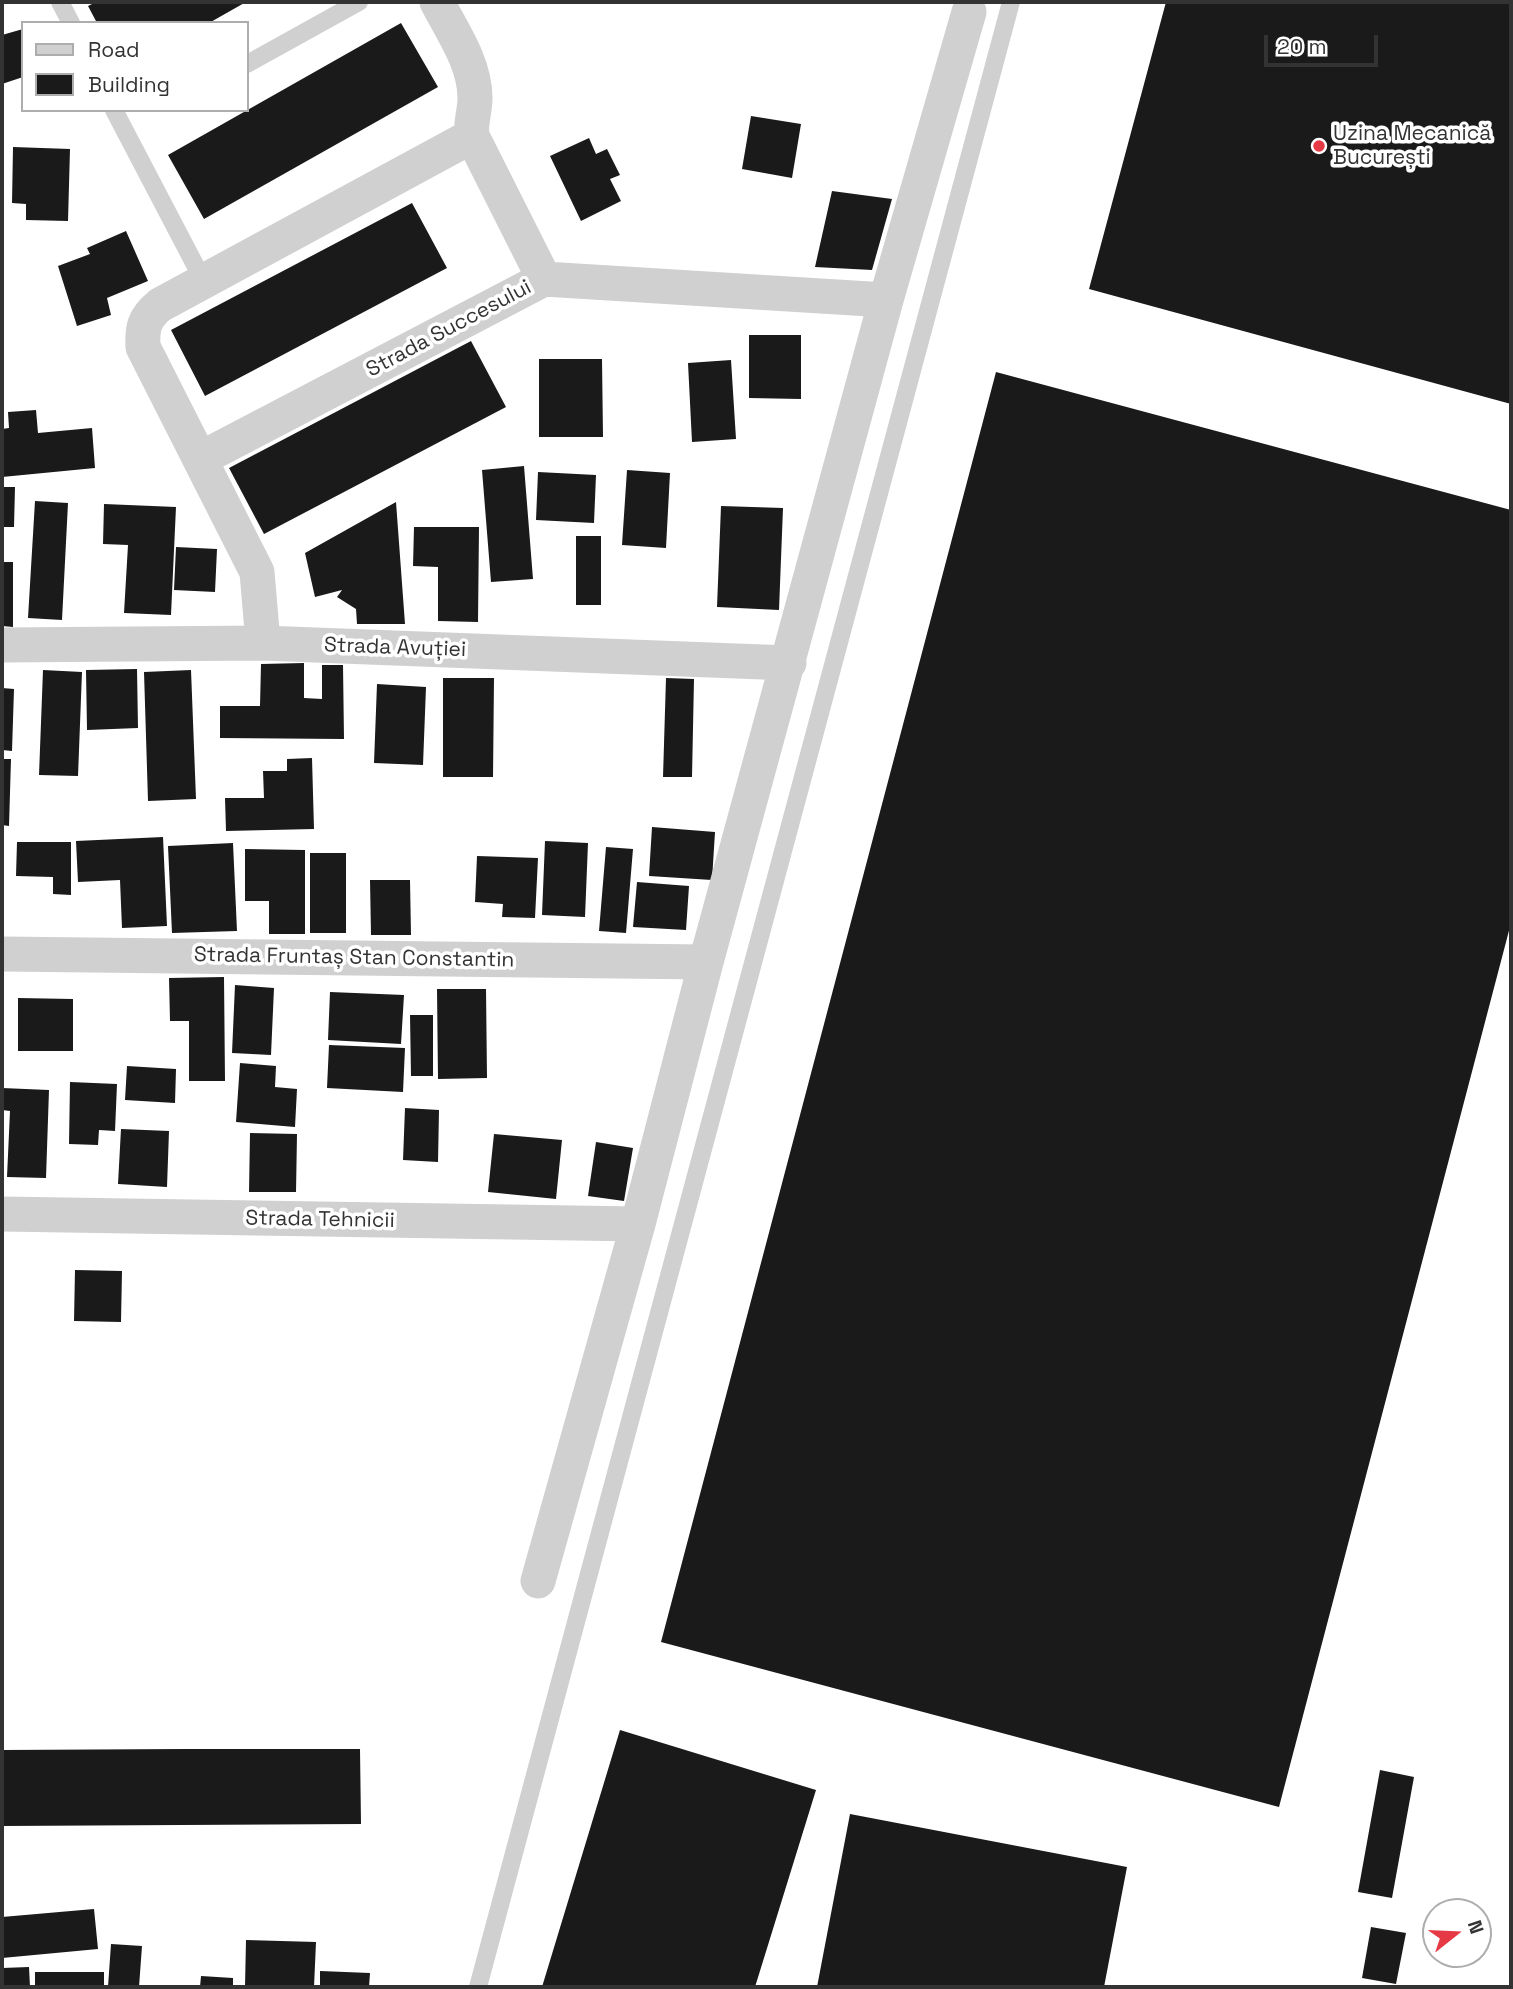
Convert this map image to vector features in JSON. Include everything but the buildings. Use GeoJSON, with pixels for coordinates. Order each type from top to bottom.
{"type":"FeatureCollection","features":[{"type":"Feature","properties":{"kind":"street"},"geometry":{"type":"LineString","coordinates":[[437,2],[468,61],[473,80],[475,100],[470,124],[472,136],[544,279]]}},
{"type":"Feature","properties":{"kind":"street"},"geometry":{"type":"LineString","coordinates":[[538,1581],[638,1224],[706,962],[886,300],[969,12]]}},
{"type":"Feature","properties":{"kind":"street"},"geometry":{"type":"LineString","coordinates":[[263,643],[257,572],[143,347],[142,328],[147,315],[160,305],[472,136]]}},
{"type":"Feature","properties":{"kind":"street","name":"Strada Succesului"},"geometry":{"type":"LineString","coordinates":[[200,458],[544,279],[886,300]]}},
{"type":"Feature","properties":{"kind":"street","name":"Strada Avuției"},"geometry":{"type":"LineString","coordinates":[[2,645],[263,643],[789,663]]}},
{"type":"Feature","properties":{"kind":"street","name":"Strada Fruntaș Stan Constantin"},"geometry":{"type":"LineString","coordinates":[[2,954],[706,962]]}},
{"type":"Feature","properties":{"kind":"street","name":"Strada Tehnicii"},"geometry":{"type":"LineString","coordinates":[[2,1214],[638,1224]]}},
{"type":"Feature","properties":{"kind":"lane"},"geometry":{"type":"LineString","coordinates":[[60,2],[70,21]]}},
{"type":"Feature","properties":{"kind":"lane"},"geometry":{"type":"LineString","coordinates":[[248,63],[359,2]]}},
{"type":"Feature","properties":{"kind":"lane"},"geometry":{"type":"LineString","coordinates":[[478,1987],[1011,2]]}},
{"type":"Feature","properties":{"kind":"lane"},"geometry":{"type":"LineString","coordinates":[[115,112],[204,282]]}},
{"type":"Feature","properties":{"kind":"place","name":"Uzina Mecanică București"},"geometry":{"type":"Point","coordinates":[1319,146]}}]}
